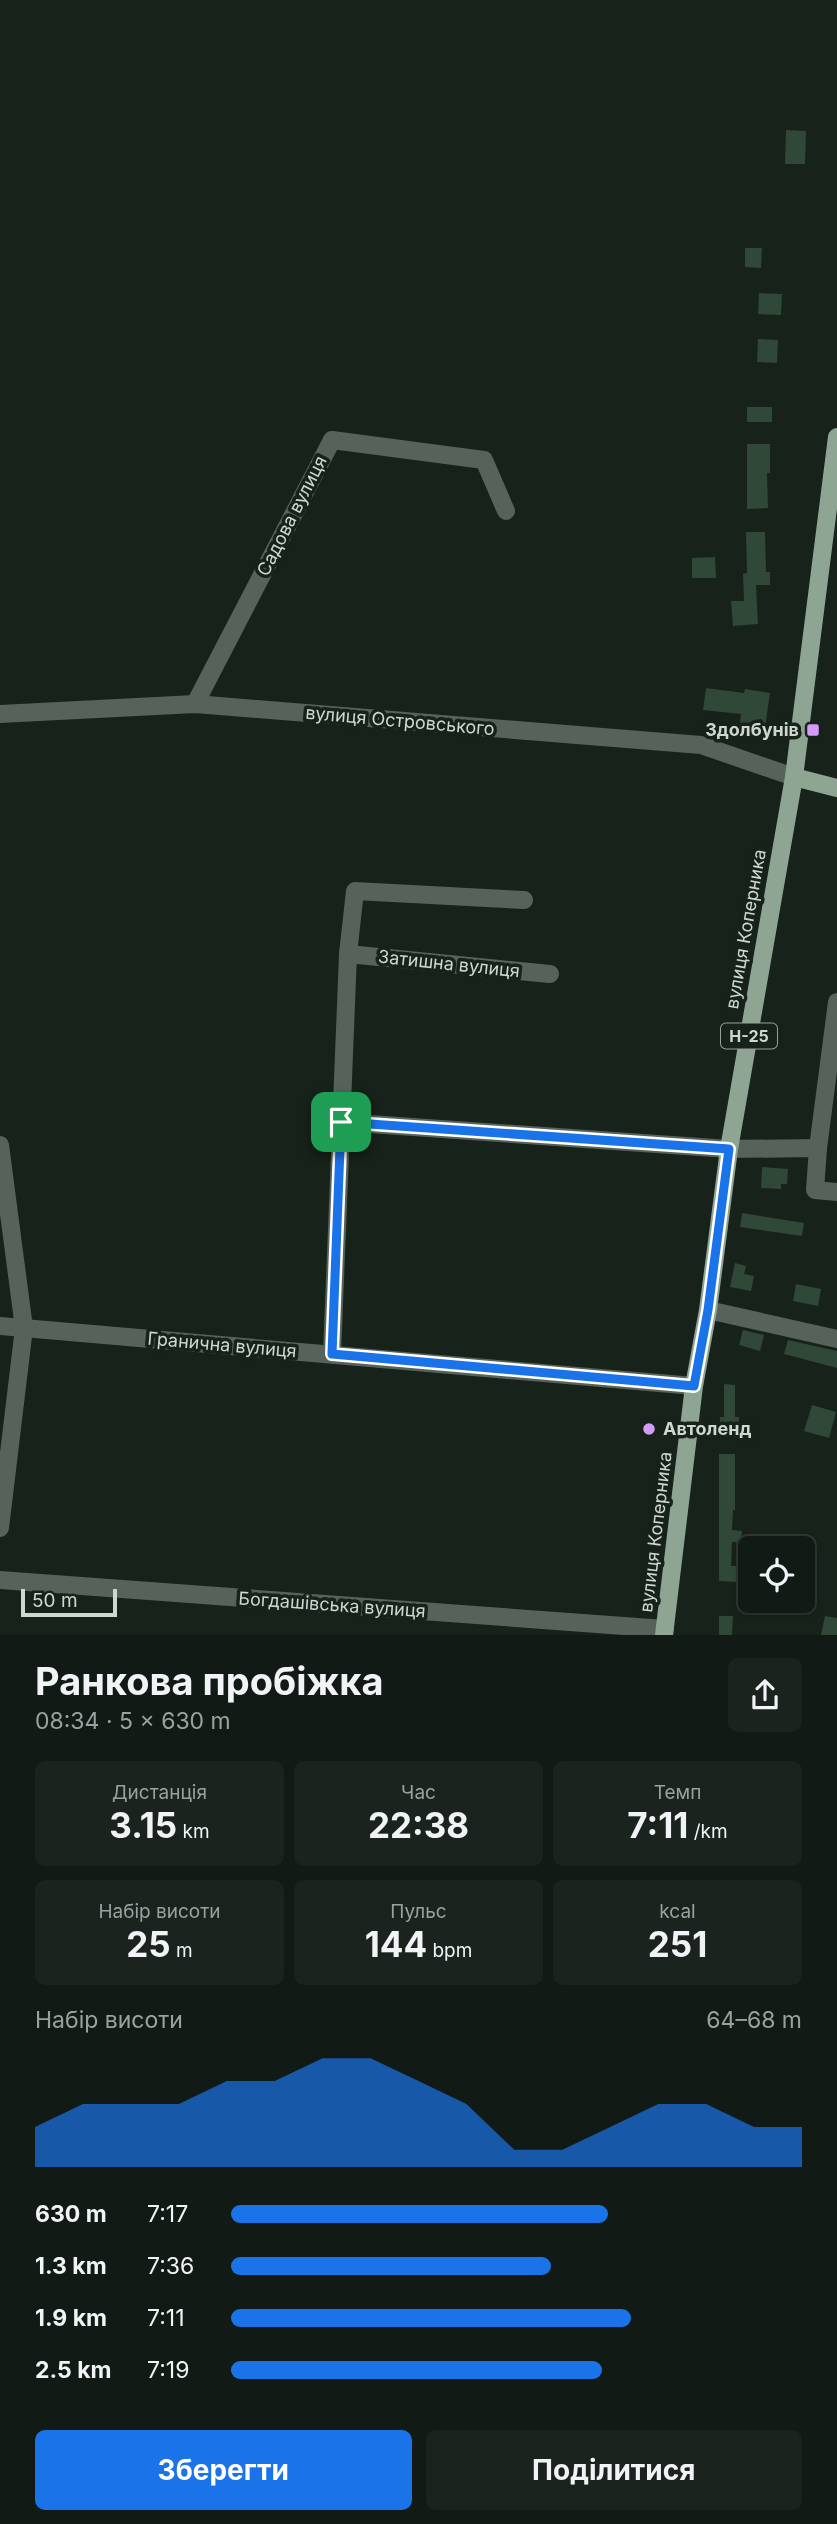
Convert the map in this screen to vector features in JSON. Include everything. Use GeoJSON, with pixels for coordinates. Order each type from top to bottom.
{"type":"FeatureCollection","features":[{"type":"Feature","properties":{"kind":"main road","name":"вулиця Коперника"},"geometry":{"type":"LineString","coordinates":[[665,1632],[694,1386],[708,1310],[729,1149],[794,777],[837,437]]}},
{"type":"Feature","properties":{"kind":"main road"},"geometry":{"type":"LineString","coordinates":[[794,777],[837,788]]}},
{"type":"Feature","properties":{"kind":"street","name":"Садова вулиця"},"geometry":{"type":"LineString","coordinates":[[195,704],[332,440],[484,460],[506,511]]}},
{"type":"Feature","properties":{"kind":"street","name":"вулиця Островського"},"geometry":{"type":"LineString","coordinates":[[0,714],[195,704],[701,745],[794,777]]}},
{"type":"Feature","properties":{"kind":"street"},"geometry":{"type":"LineString","coordinates":[[332,1354],[348,954],[355,891],[524,901]]}},
{"type":"Feature","properties":{"kind":"street","name":"Затишна вулиця"},"geometry":{"type":"LineString","coordinates":[[348,954],[551,974]]}},
{"type":"Feature","properties":{"kind":"street"},"geometry":{"type":"LineString","coordinates":[[837,1002],[815,1190],[837,1192]]}},
{"type":"Feature","properties":{"kind":"street"},"geometry":{"type":"LineString","coordinates":[[341,1122],[729,1149],[818,1147]]}},
{"type":"Feature","properties":{"kind":"street"},"geometry":{"type":"LineString","coordinates":[[0,1145],[24,1328],[0,1528]]}},
{"type":"Feature","properties":{"kind":"street"},"geometry":{"type":"LineString","coordinates":[[708,1310],[837,1339]]}},
{"type":"Feature","properties":{"kind":"street","name":"Гранична вулиця"},"geometry":{"type":"LineString","coordinates":[[0,1326],[694,1386]]}},
{"type":"Feature","properties":{"kind":"street","name":"Богдашівська вулиця"},"geometry":{"type":"LineString","coordinates":[[0,1580],[665,1632]]}},
{"type":"Feature","properties":{"kind":"building"},"geometry":{"type":"Polygon","coordinates":[[[786,130],[806,131],[805,164],[785,164],[786,130]]]}},
{"type":"Feature","properties":{"kind":"building"},"geometry":{"type":"Polygon","coordinates":[[[745,248],[762,248],[761,268],[745,267],[745,248]]]}},
{"type":"Feature","properties":{"kind":"building"},"geometry":{"type":"Polygon","coordinates":[[[759,293],[782,294],[781,315],[758,314],[759,293]]]}},
{"type":"Feature","properties":{"kind":"building"},"geometry":{"type":"Polygon","coordinates":[[[758,339],[778,340],[777,363],[757,362],[758,339]]]}},
{"type":"Feature","properties":{"kind":"building"},"geometry":{"type":"Polygon","coordinates":[[[747,407],[772,407],[772,422],[747,422],[747,407]]]}},
{"type":"Feature","properties":{"kind":"building"},"geometry":{"type":"Polygon","coordinates":[[[747,444],[770,444],[768,508],[747,509],[747,444]]]}},
{"type":"Feature","properties":{"kind":"building"},"geometry":{"type":"Polygon","coordinates":[[[746,532],[765,532],[766,572],[770,572],[770,585],[756,585],[758,624],[733,626],[731,601],[744,601],[743,574],[747,573],[746,532]]]}},
{"type":"Feature","properties":{"kind":"building"},"geometry":{"type":"Polygon","coordinates":[[[715,557],[716,578],[692,578],[692,558],[715,557]]]}},
{"type":"Feature","properties":{"kind":"building"},"geometry":{"type":"Polygon","coordinates":[[[706,688],[770,693],[764,735],[739,731],[741,714],[703,710],[706,688]]]}},
{"type":"Feature","properties":{"kind":"building"},"geometry":{"type":"Polygon","coordinates":[[[762,1167],[788,1169],[787,1184],[781,1184],[781,1189],[761,1188],[762,1167]]]}},
{"type":"Feature","properties":{"kind":"building"},"geometry":{"type":"Polygon","coordinates":[[[742,1213],[804,1223],[802,1236],[740,1227],[742,1213]]]}},
{"type":"Feature","properties":{"kind":"building"},"geometry":{"type":"Polygon","coordinates":[[[735,1263],[746,1266],[744,1274],[754,1276],[751,1291],[730,1287],[735,1263]]]}},
{"type":"Feature","properties":{"kind":"building"},"geometry":{"type":"Polygon","coordinates":[[[796,1284],[821,1289],[818,1306],[793,1301],[796,1284]]]}},
{"type":"Feature","properties":{"kind":"building"},"geometry":{"type":"Polygon","coordinates":[[[743,1330],[764,1335],[760,1351],[739,1345],[743,1330]]]}},
{"type":"Feature","properties":{"kind":"building"},"geometry":{"type":"Polygon","coordinates":[[[788,1340],[837,1351],[837,1368],[784,1354],[788,1340]]]}},
{"type":"Feature","properties":{"kind":"building"},"geometry":{"type":"Polygon","coordinates":[[[724,1384],[735,1385],[735,1417],[739,1417],[739,1435],[719,1435],[720,1417],[724,1417],[724,1384]]]}},
{"type":"Feature","properties":{"kind":"building"},"geometry":{"type":"Polygon","coordinates":[[[812,1405],[836,1412],[829,1438],[804,1431],[812,1405]]]}},
{"type":"Feature","properties":{"kind":"building"},"geometry":{"type":"Polygon","coordinates":[[[719,1454],[735,1454],[735,1510],[732,1530],[742,1531],[738,1542],[732,1542],[731,1566],[738,1566],[738,1582],[719,1581],[719,1454]]]}},
{"type":"Feature","properties":{"kind":"building"},"geometry":{"type":"Polygon","coordinates":[[[719,1616],[733,1616],[732,1635],[719,1635],[719,1616]]]}},
{"type":"Feature","properties":{"kind":"building"},"geometry":{"type":"Polygon","coordinates":[[[825,1616],[837,1618],[837,1635],[821,1635],[825,1616]]]}},
{"type":"Feature","properties":{"kind":"place","name":"Здолбунів"},"geometry":{"type":"Point","coordinates":[813,730]}},
{"type":"Feature","properties":{"kind":"place","name":"Автоленд"},"geometry":{"type":"Point","coordinates":[649,1429]}},
{"type":"Feature","properties":{"kind":"route"},"geometry":{"type":"LineString","coordinates":[[341,1122],[729,1149],[708,1310],[694,1386],[332,1354],[341,1122]]}}]}
